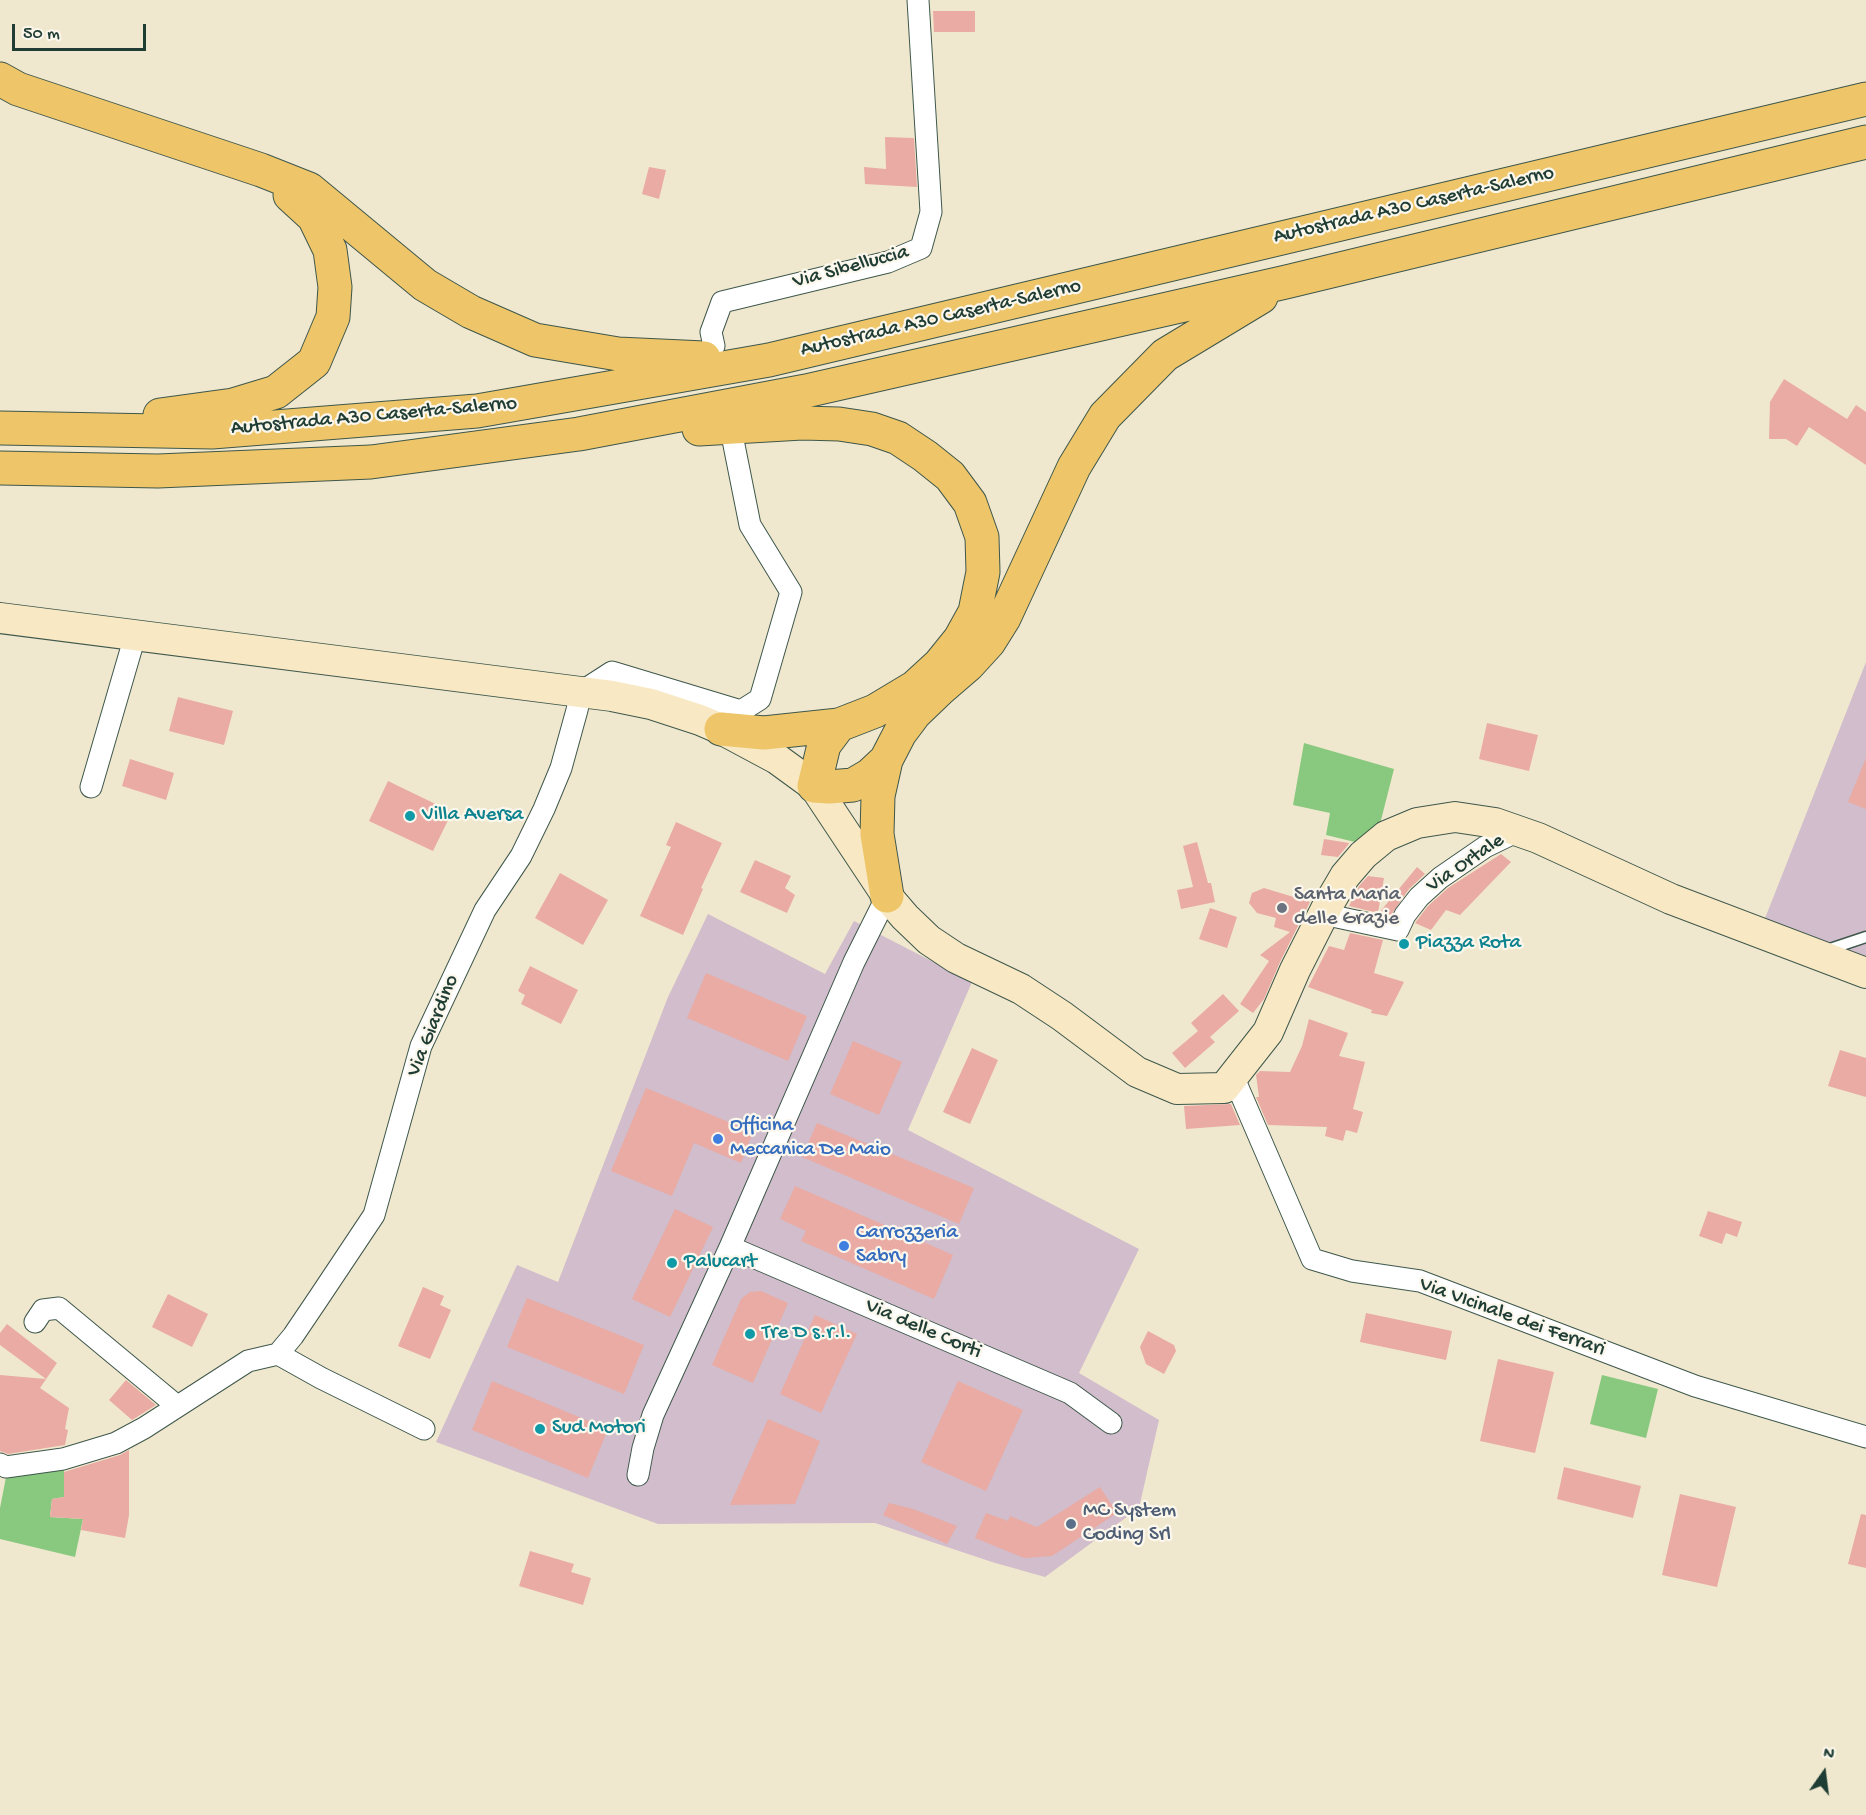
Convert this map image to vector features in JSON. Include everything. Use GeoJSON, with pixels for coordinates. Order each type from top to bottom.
{"type":"FeatureCollection","features":[{"type":"Feature","properties":{"kind":"highway"},"geometry":{"type":"LineString","coordinates":[[6,86],[261,170],[309,189],[425,285],[471,312],[535,340],[618,354],[769,360]]}},
{"type":"Feature","properties":{"kind":"highway","name":"Autostrada A30 Caserta-Salerno"},"geometry":{"type":"LineString","coordinates":[[0,428],[212,432],[477,411],[769,360],[1866,99]]}},
{"type":"Feature","properties":{"kind":"highway","name":"Autostrada A30 Caserta-Salerno"},"geometry":{"type":"LineString","coordinates":[[0,468],[158,471],[371,462],[579,434],[806,391],[1286,282],[1866,142]]}},
{"type":"Feature","properties":{"kind":"highway"},"geometry":{"type":"LineString","coordinates":[[48,429],[233,405],[276,392],[314,362],[333,317],[335,287],[330,250],[314,217],[261,170]]}},
{"type":"Feature","properties":{"kind":"highway"},"geometry":{"type":"LineString","coordinates":[[887,896],[877,834],[878,796],[886,760],[915,713],[968,665],[989,642],[1004,618],[1074,467],[1105,416],[1165,355],[1286,282]]}},
{"type":"Feature","properties":{"kind":"highway"},"geometry":{"type":"LineString","coordinates":[[579,434],[802,423],[839,424],[872,429],[898,438],[925,456],[950,476],[970,503],[982,537],[983,572],[975,612],[960,639],[939,665],[915,687],[875,711],[839,725],[764,732],[721,729]]}},
{"type":"Feature","properties":{"kind":"highway"},"geometry":{"type":"LineString","coordinates":[[839,725],[824,745],[814,786],[829,788],[853,785],[870,775],[886,760]]}},
{"type":"Feature","properties":{"kind":"street","name":"Via Sibelluccia"},"geometry":{"type":"LineString","coordinates":[[714,346],[711,332],[722,302],[888,262],[921,248],[931,212],[918,0]]}},
{"type":"Feature","properties":{"kind":"street"},"geometry":{"type":"LineString","coordinates":[[580,692],[612,672],[741,711],[760,699],[791,592],[750,525],[732,435]]}},
{"type":"Feature","properties":{"kind":"street"},"geometry":{"type":"LineString","coordinates":[[0,618],[580,692],[651,704],[721,729],[777,759],[814,786],[887,896],[929,940],[956,958],[1021,989],[1062,1016],[1137,1072],[1177,1089],[1224,1088],[1268,1032],[1295,970],[1345,876],[1363,855],[1386,836],[1417,823],[1455,817],[1495,823],[1538,838],[1671,899],[1866,973]]}},
{"type":"Feature","properties":{"kind":"street"},"geometry":{"type":"LineString","coordinates":[[91,787],[135,636]]}},
{"type":"Feature","properties":{"kind":"street","name":"Via Giardino"},"geometry":{"type":"LineString","coordinates":[[278,1354],[374,1215],[422,1046],[485,910],[521,856],[544,809],[561,768],[580,692]]}},
{"type":"Feature","properties":{"kind":"street","name":"Via Ortale"},"geometry":{"type":"LineString","coordinates":[[1323,914],[1398,930],[1405,915],[1419,897],[1440,878],[1485,847],[1518,831]]}},
{"type":"Feature","properties":{"kind":"street"},"geometry":{"type":"LineString","coordinates":[[638,1475],[643,1448],[654,1415],[854,962],[887,896]]}},
{"type":"Feature","properties":{"kind":"street","name":"Via VIcinale dei Ferrari"},"geometry":{"type":"LineString","coordinates":[[1233,1076],[1312,1259],[1352,1271],[1420,1281],[1695,1386],[1866,1437]]}},
{"type":"Feature","properties":{"kind":"street","name":"Via delle Corti"},"geometry":{"type":"LineString","coordinates":[[730,1247],[1070,1393],[1111,1423]]}},
{"type":"Feature","properties":{"kind":"street"},"geometry":{"type":"LineString","coordinates":[[35,1322],[43,1310],[59,1308],[177,1406]]}},
{"type":"Feature","properties":{"kind":"street"},"geometry":{"type":"LineString","coordinates":[[0,1464],[6,1467],[63,1459],[116,1443],[144,1428],[248,1361],[278,1354],[424,1429]]}},
{"type":"Feature","properties":{"kind":"lane"},"geometry":{"type":"LineString","coordinates":[[1815,954],[1866,937]]}},
{"type":"Feature","properties":{"kind":"shaded area"},"geometry":{"type":"Polygon","coordinates":[[[1866,662],[1866,962],[1762,926],[1866,662]]]}},
{"type":"Feature","properties":{"kind":"shaded area"},"geometry":{"type":"Polygon","coordinates":[[[708,914],[825,974],[854,921],[972,982],[908,1130],[1139,1249],[1079,1373],[1159,1420],[1139,1508],[1045,1577],[875,1523],[658,1524],[436,1442],[517,1265],[558,1282],[668,997],[708,914]]]}},
{"type":"Feature","properties":{"kind":"green space"},"geometry":{"type":"Polygon","coordinates":[[[1304,743],[1394,769],[1379,828],[1359,843],[1326,835],[1330,813],[1293,805],[1304,743]]]}},
{"type":"Feature","properties":{"kind":"green space"},"geometry":{"type":"Polygon","coordinates":[[[1602,1375],[1658,1389],[1646,1438],[1590,1424],[1602,1375]]]}},
{"type":"Feature","properties":{"kind":"green space"},"geometry":{"type":"Polygon","coordinates":[[[64,1465],[64,1497],[52,1499],[50,1517],[83,1519],[75,1557],[0,1539],[0,1508],[7,1472],[64,1465]]]}},
{"type":"Feature","properties":{"kind":"building"},"geometry":{"type":"Polygon","coordinates":[[[933,11],[975,11],[975,32],[934,32],[933,11]]]}},
{"type":"Feature","properties":{"kind":"building"},"geometry":{"type":"Polygon","coordinates":[[[885,137],[914,138],[917,187],[865,184],[864,167],[886,169],[885,137]]]}},
{"type":"Feature","properties":{"kind":"building"},"geometry":{"type":"Polygon","coordinates":[[[649,167],[666,170],[659,199],[642,194],[649,167]]]}},
{"type":"Feature","properties":{"kind":"building"},"geometry":{"type":"Polygon","coordinates":[[[1784,379],[1847,419],[1856,405],[1866,412],[1866,465],[1809,427],[1797,446],[1786,439],[1769,439],[1770,402],[1784,379]]]}},
{"type":"Feature","properties":{"kind":"building"},"geometry":{"type":"Polygon","coordinates":[[[178,697],[233,711],[224,745],[169,731],[178,697]]]}},
{"type":"Feature","properties":{"kind":"building"},"geometry":{"type":"Polygon","coordinates":[[[1487,723],[1538,735],[1529,771],[1479,759],[1487,723]]]}},
{"type":"Feature","properties":{"kind":"building"},"geometry":{"type":"Polygon","coordinates":[[[1866,758],[1866,809],[1848,802],[1866,758]]]}},
{"type":"Feature","properties":{"kind":"building"},"geometry":{"type":"Polygon","coordinates":[[[130,759],[174,773],[166,800],[122,786],[130,759]]]}},
{"type":"Feature","properties":{"kind":"building","name":"Villa Aversa"},"geometry":{"type":"Polygon","coordinates":[[[388,781],[452,812],[433,851],[369,821],[388,781]]]}},
{"type":"Feature","properties":{"kind":"building"},"geometry":{"type":"Polygon","coordinates":[[[676,822],[722,843],[683,935],[640,916],[671,847],[666,845],[676,822]]]}},
{"type":"Feature","properties":{"kind":"building"},"geometry":{"type":"Polygon","coordinates":[[[1324,839],[1349,843],[1338,857],[1321,855],[1324,839]]]}},
{"type":"Feature","properties":{"kind":"building"},"geometry":{"type":"Polygon","coordinates":[[[1197,842],[1215,902],[1181,909],[1177,890],[1193,887],[1183,846],[1197,842]]]}},
{"type":"Feature","properties":{"kind":"building"},"geometry":{"type":"Polygon","coordinates":[[[1501,854],[1511,862],[1460,915],[1446,910],[1431,930],[1415,923],[1428,906],[1448,888],[1501,854]]]}},
{"type":"Feature","properties":{"kind":"building"},"geometry":{"type":"Polygon","coordinates":[[[755,860],[791,876],[785,888],[795,895],[787,913],[740,892],[755,860]]]}},
{"type":"Feature","properties":{"kind":"building"},"geometry":{"type":"Polygon","coordinates":[[[1417,867],[1425,874],[1409,889],[1391,915],[1379,913],[1417,867]]]}},
{"type":"Feature","properties":{"kind":"building"},"geometry":{"type":"Polygon","coordinates":[[[560,873],[608,900],[583,945],[535,918],[560,873]]]}},
{"type":"Feature","properties":{"kind":"building"},"geometry":{"type":"Polygon","coordinates":[[[1368,876],[1384,878],[1378,913],[1349,906],[1359,886],[1368,876]]]}},
{"type":"Feature","properties":{"kind":"building"},"geometry":{"type":"Polygon","coordinates":[[[1264,888],[1310,902],[1264,999],[1253,1013],[1240,1004],[1269,961],[1260,955],[1290,932],[1274,927],[1276,918],[1257,913],[1249,903],[1252,893],[1264,888]]]}},
{"type":"Feature","properties":{"kind":"building"},"geometry":{"type":"Polygon","coordinates":[[[1210,908],[1237,917],[1227,948],[1199,939],[1210,908]]]}},
{"type":"Feature","properties":{"kind":"building"},"geometry":{"type":"Polygon","coordinates":[[[1350,933],[1383,940],[1374,973],[1404,982],[1387,1016],[1371,1013],[1372,1010],[1308,987],[1329,946],[1344,950],[1350,933]]]}},
{"type":"Feature","properties":{"kind":"building"},"geometry":{"type":"Polygon","coordinates":[[[530,966],[578,990],[561,1024],[521,1004],[525,995],[518,991],[530,966]]]}},
{"type":"Feature","properties":{"kind":"building"},"geometry":{"type":"Polygon","coordinates":[[[706,973],[807,1016],[788,1061],[687,1018],[706,973]]]}},
{"type":"Feature","properties":{"kind":"building"},"geometry":{"type":"Polygon","coordinates":[[[1223,994],[1239,1011],[1210,1037],[1215,1042],[1185,1068],[1172,1053],[1198,1031],[1191,1023],[1223,994]]]}},
{"type":"Feature","properties":{"kind":"building"},"geometry":{"type":"Polygon","coordinates":[[[1309,1019],[1348,1033],[1339,1056],[1365,1062],[1353,1109],[1363,1112],[1357,1133],[1346,1130],[1343,1141],[1325,1136],[1327,1127],[1268,1125],[1256,1097],[1259,1097],[1256,1075],[1260,1071],[1290,1072],[1302,1046],[1309,1019]]]}},
{"type":"Feature","properties":{"kind":"building"},"geometry":{"type":"Polygon","coordinates":[[[853,1041],[902,1062],[879,1115],[830,1094],[853,1041]]]}},
{"type":"Feature","properties":{"kind":"building"},"geometry":{"type":"Polygon","coordinates":[[[972,1048],[998,1060],[970,1124],[943,1112],[972,1048]]]}},
{"type":"Feature","properties":{"kind":"building"},"geometry":{"type":"Polygon","coordinates":[[[1840,1050],[1866,1058],[1866,1097],[1828,1086],[1840,1050]]]}},
{"type":"Feature","properties":{"kind":"building"},"geometry":{"type":"Polygon","coordinates":[[[646,1088],[753,1132],[741,1163],[694,1143],[672,1196],[611,1171],[646,1088]]]}},
{"type":"Feature","properties":{"kind":"building"},"geometry":{"type":"Polygon","coordinates":[[[1231,1104],[1240,1125],[1186,1129],[1184,1106],[1231,1104]]]}},
{"type":"Feature","properties":{"kind":"building"},"geometry":{"type":"Polygon","coordinates":[[[817,1123],[974,1188],[959,1224],[802,1157],[817,1123]]]}},
{"type":"Feature","properties":{"kind":"building"},"geometry":{"type":"Polygon","coordinates":[[[795,1186],[953,1255],[934,1299],[801,1241],[806,1231],[780,1219],[795,1186]]]}},
{"type":"Feature","properties":{"kind":"building","name":"Palucart"},"geometry":{"type":"Polygon","coordinates":[[[675,1209],[713,1227],[670,1317],[632,1299],[675,1209]]]}},
{"type":"Feature","properties":{"kind":"building"},"geometry":{"type":"Polygon","coordinates":[[[1708,1211],[1742,1222],[1737,1237],[1726,1233],[1722,1244],[1699,1236],[1708,1211]]]}},
{"type":"Feature","properties":{"kind":"building"},"geometry":{"type":"Polygon","coordinates":[[[423,1287],[444,1296],[440,1305],[451,1310],[430,1359],[398,1346],[423,1287]]]}},
{"type":"Feature","properties":{"kind":"building","name":"Tre D s.r.l."},"geometry":{"type":"Polygon","coordinates":[[[761,1291],[788,1303],[753,1383],[712,1365],[741,1299],[750,1292],[761,1291]]]}},
{"type":"Feature","properties":{"kind":"building"},"geometry":{"type":"Polygon","coordinates":[[[168,1294],[208,1314],[192,1347],[152,1327],[168,1294]]]}},
{"type":"Feature","properties":{"kind":"building"},"geometry":{"type":"Polygon","coordinates":[[[527,1298],[644,1345],[624,1394],[507,1347],[527,1298]]]}},
{"type":"Feature","properties":{"kind":"building"},"geometry":{"type":"Polygon","coordinates":[[[1366,1313],[1452,1331],[1446,1360],[1360,1342],[1366,1313]]]}},
{"type":"Feature","properties":{"kind":"building"},"geometry":{"type":"Polygon","coordinates":[[[815,1315],[857,1334],[821,1413],[780,1394],[815,1315]]]}},
{"type":"Feature","properties":{"kind":"building"},"geometry":{"type":"Polygon","coordinates":[[[7,1324],[57,1363],[40,1388],[69,1408],[65,1445],[8,1454],[0,1451],[0,1375],[46,1379],[0,1345],[0,1333],[7,1324]]]}},
{"type":"Feature","properties":{"kind":"building"},"geometry":{"type":"Polygon","coordinates":[[[1148,1331],[1174,1345],[1176,1351],[1164,1374],[1146,1364],[1140,1347],[1148,1331]]]}},
{"type":"Feature","properties":{"kind":"building"},"geometry":{"type":"Polygon","coordinates":[[[1498,1359],[1554,1372],[1535,1453],[1480,1441],[1498,1359]]]}},
{"type":"Feature","properties":{"kind":"building"},"geometry":{"type":"Polygon","coordinates":[[[126,1380],[156,1405],[132,1420],[109,1400],[126,1380]]]}},
{"type":"Feature","properties":{"kind":"building","name":"Sud Motori"},"geometry":{"type":"Polygon","coordinates":[[[492,1381],[608,1429],[588,1478],[472,1430],[492,1381]]]}},
{"type":"Feature","properties":{"kind":"building"},"geometry":{"type":"Polygon","coordinates":[[[958,1381],[1023,1410],[986,1491],[921,1462],[958,1381]]]}},
{"type":"Feature","properties":{"kind":"building"},"geometry":{"type":"Polygon","coordinates":[[[768,1419],[820,1441],[795,1504],[730,1505],[768,1419]]]}},
{"type":"Feature","properties":{"kind":"building"},"geometry":{"type":"Polygon","coordinates":[[[129,1450],[129,1515],[125,1538],[81,1530],[83,1519],[50,1517],[52,1499],[64,1497],[64,1472],[120,1455],[129,1450]]]}},
{"type":"Feature","properties":{"kind":"building"},"geometry":{"type":"Polygon","coordinates":[[[1564,1467],[1641,1486],[1633,1518],[1557,1499],[1564,1467]]]}},
{"type":"Feature","properties":{"kind":"building","name":"MC System Coding Srl"},"geometry":{"type":"Polygon","coordinates":[[[1100,1487],[1117,1513],[1052,1556],[1024,1558],[975,1538],[986,1513],[1008,1521],[1010,1516],[1037,1527],[1100,1487]]]}},
{"type":"Feature","properties":{"kind":"building"},"geometry":{"type":"Polygon","coordinates":[[[1680,1494],[1736,1507],[1717,1587],[1662,1575],[1680,1494]]]}},
{"type":"Feature","properties":{"kind":"building"},"geometry":{"type":"Polygon","coordinates":[[[889,1503],[913,1509],[957,1526],[947,1544],[883,1515],[889,1503]]]}},
{"type":"Feature","properties":{"kind":"building"},"geometry":{"type":"Polygon","coordinates":[[[1861,1514],[1866,1515],[1866,1568],[1848,1564],[1861,1514]]]}},
{"type":"Feature","properties":{"kind":"building"},"geometry":{"type":"Polygon","coordinates":[[[530,1551],[574,1564],[571,1572],[591,1578],[583,1605],[519,1586],[530,1551]]]}},
{"type":"Feature","properties":{"kind":"place","name":"Villa Aversa"},"geometry":{"type":"Point","coordinates":[410,816]}},
{"type":"Feature","properties":{"kind":"place","name":"Santa Maria delle Grazie"},"geometry":{"type":"Point","coordinates":[1282,908]}},
{"type":"Feature","properties":{"kind":"place","name":"Piazza Rota"},"geometry":{"type":"Point","coordinates":[1404,944]}},
{"type":"Feature","properties":{"kind":"place","name":"Officina Meccanica De Maio"},"geometry":{"type":"Point","coordinates":[718,1139]}},
{"type":"Feature","properties":{"kind":"place","name":"Carrozzeria Sabry"},"geometry":{"type":"Point","coordinates":[844,1246]}},
{"type":"Feature","properties":{"kind":"place","name":"Palucart"},"geometry":{"type":"Point","coordinates":[672,1263]}},
{"type":"Feature","properties":{"kind":"place","name":"Tre D s.r.l."},"geometry":{"type":"Point","coordinates":[750,1334]}},
{"type":"Feature","properties":{"kind":"place","name":"Sud Motori"},"geometry":{"type":"Point","coordinates":[540,1429]}},
{"type":"Feature","properties":{"kind":"place","name":"MC System Coding Srl"},"geometry":{"type":"Point","coordinates":[1071,1524]}}]}
